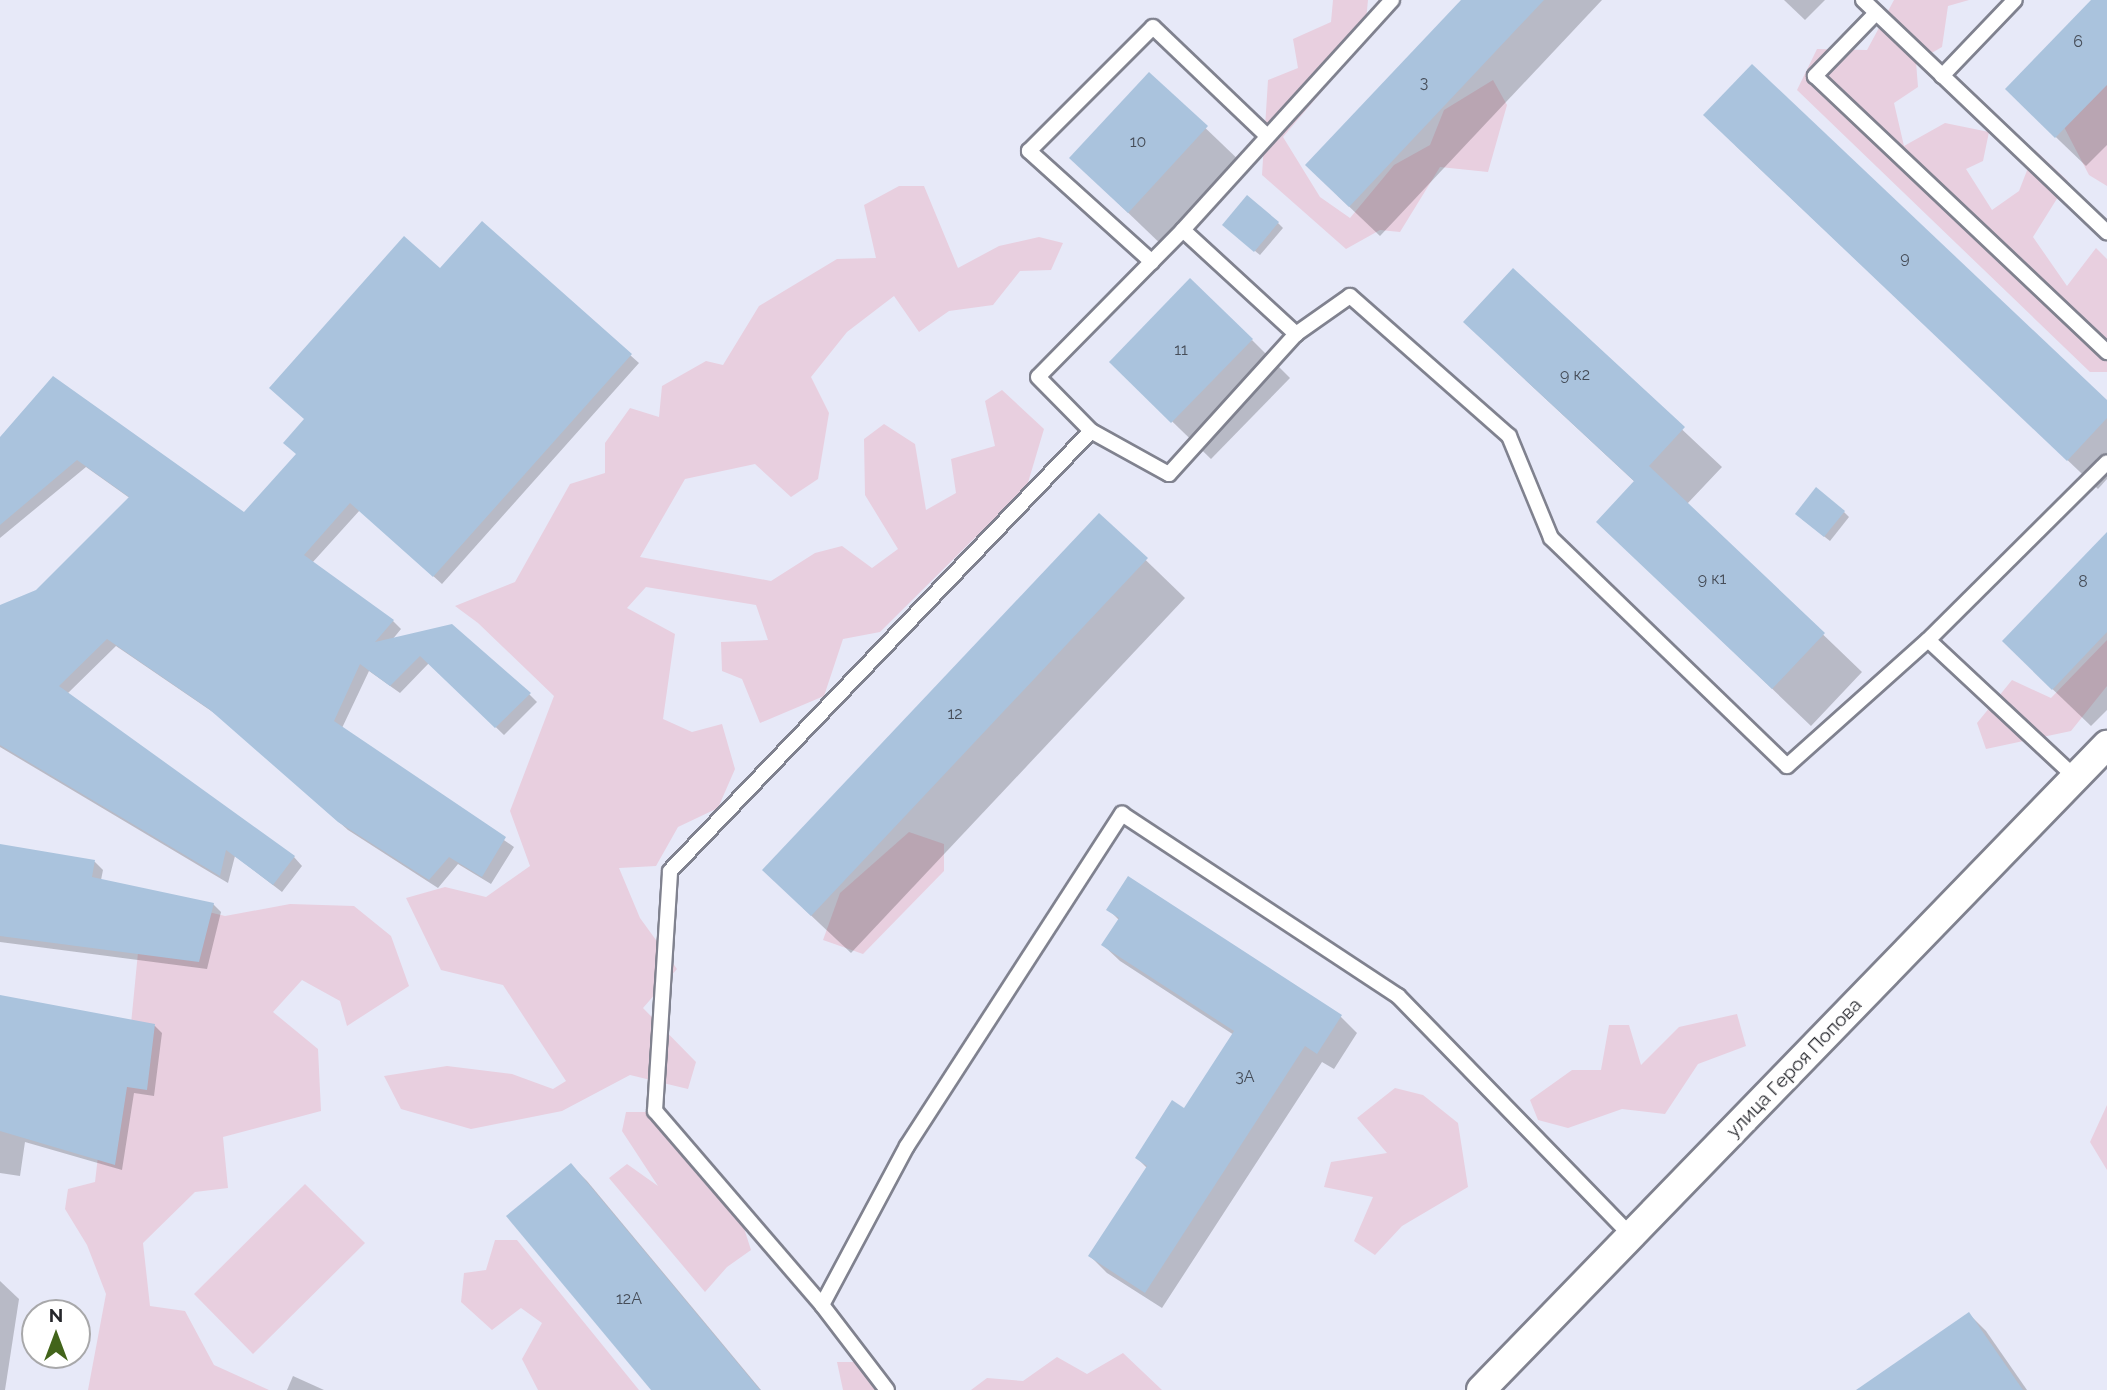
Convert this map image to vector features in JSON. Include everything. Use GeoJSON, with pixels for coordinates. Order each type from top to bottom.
{"type":"FeatureCollection","features":[{"type":"Feature","properties":{"kind":"street","name":"улица Героя Попова"},"geometry":{"type":"LineString","coordinates":[[1481,1390],[2107,746]]}},
{"type":"Feature","properties":{"kind":"lane"},"geometry":{"type":"LineString","coordinates":[[1392,0],[1183,230],[1038,377],[1091,430],[1169,474],[1296,334],[1350,296],[1509,436],[1551,538],[1787,766],[1928,640],[2107,462]]}},
{"type":"Feature","properties":{"kind":"lane"},"geometry":{"type":"LineString","coordinates":[[1863,0],[2107,232]]}},
{"type":"Feature","properties":{"kind":"lane"},"geometry":{"type":"LineString","coordinates":[[1942,75],[2015,0]]}},
{"type":"Feature","properties":{"kind":"lane"},"geometry":{"type":"LineString","coordinates":[[1877,13],[1815,76],[2107,352]]}},
{"type":"Feature","properties":{"kind":"lane"},"geometry":{"type":"LineString","coordinates":[[1152,262],[1029,151],[1153,27],[1266,136]]}},
{"type":"Feature","properties":{"kind":"lane"},"geometry":{"type":"LineString","coordinates":[[1183,230],[1296,334]]}},
{"type":"Feature","properties":{"kind":"lane"},"geometry":{"type":"LineString","coordinates":[[887,1390],[821,1305],[654,1111],[670,871],[1091,430]]}},
{"type":"Feature","properties":{"kind":"lane"},"geometry":{"type":"LineString","coordinates":[[1928,640],[2076,778]]}},
{"type":"Feature","properties":{"kind":"lane"},"geometry":{"type":"LineString","coordinates":[[821,1305],[907,1146],[1122,814],[1398,996],[1631,1236]]}},
{"type":"Feature","properties":{"kind":"shaded area"},"geometry":{"type":"Polygon","coordinates":[[[1333,0],[1368,0],[1364,42],[1283,137],[1320,197],[1350,218],[1394,165],[1430,145],[1444,110],[1493,80],[1507,105],[1488,172],[1440,167],[1400,232],[1380,230],[1346,249],[1262,175],[1268,80],[1298,68],[1293,39],[1331,22],[1333,0]]]}},
{"type":"Feature","properties":{"kind":"shaded area"},"geometry":{"type":"Polygon","coordinates":[[[1894,0],[1969,0],[1948,6],[1942,47],[1916,62],[1918,87],[1894,103],[1904,146],[1945,123],[1989,132],[1983,161],[1966,169],[1992,210],[2019,191],[2035,150],[2068,181],[2033,237],[2067,286],[2096,248],[2107,259],[2107,372],[2090,372],[1797,90],[1817,49],[1867,50],[1894,0]]]}},
{"type":"Feature","properties":{"kind":"shaded area"},"geometry":{"type":"Polygon","coordinates":[[[2107,74],[2107,186],[2089,175],[2051,102],[2107,74]]]}},
{"type":"Feature","properties":{"kind":"shaded area"},"geometry":{"type":"Polygon","coordinates":[[[899,186],[924,186],[958,268],[999,246],[1039,237],[1063,243],[1051,270],[1020,271],[993,305],[949,311],[919,332],[894,296],[847,332],[811,377],[829,413],[818,479],[791,497],[755,464],[685,479],[640,557],[771,581],[815,553],[842,546],[872,568],[898,549],[865,495],[864,439],[884,424],[915,444],[926,510],[956,493],[951,459],[995,446],[985,401],[1002,390],[1044,429],[1027,486],[880,632],[843,639],[824,696],[760,723],[742,679],[722,671],[721,642],[768,640],[756,605],[646,587],[627,608],[675,634],[663,719],[692,732],[722,724],[735,769],[718,808],[678,827],[656,866],[619,868],[640,918],[677,969],[643,1008],[696,1062],[688,1089],[630,1075],[562,1111],[471,1129],[401,1109],[384,1076],[447,1066],[512,1074],[553,1089],[566,1081],[503,985],[441,970],[406,898],[445,887],[486,897],[530,866],[510,811],[554,696],[478,623],[455,606],[515,582],[570,484],[605,473],[605,443],[630,408],[659,417],[662,386],[706,361],[723,365],[759,306],[837,259],[876,258],[864,205],[899,186]]]}},
{"type":"Feature","properties":{"kind":"shaded area"},"geometry":{"type":"Polygon","coordinates":[[[2107,640],[2107,686],[2071,731],[1986,749],[1977,723],[2012,680],[2051,698],[2107,640]]]}},
{"type":"Feature","properties":{"kind":"shaded area"},"geometry":{"type":"Polygon","coordinates":[[[909,832],[944,844],[944,871],[863,954],[823,940],[840,893],[909,832]]]}},
{"type":"Feature","properties":{"kind":"shaded area"},"geometry":{"type":"Polygon","coordinates":[[[290,904],[354,906],[391,936],[409,986],[347,1026],[340,1001],[302,980],[273,1012],[318,1049],[321,1111],[223,1137],[228,1188],[195,1192],[143,1243],[150,1306],[185,1311],[214,1365],[269,1390],[88,1390],[106,1294],[87,1245],[65,1209],[68,1189],[95,1182],[102,1122],[123,1106],[140,932],[180,905],[225,916],[290,904]]]}},
{"type":"Feature","properties":{"kind":"shaded area"},"geometry":{"type":"Polygon","coordinates":[[[1737,1014],[1746,1046],[1698,1064],[1665,1114],[1622,1109],[1568,1128],[1538,1120],[1530,1100],[1572,1070],[1601,1070],[1609,1025],[1629,1025],[1641,1065],[1679,1027],[1737,1014]]]}},
{"type":"Feature","properties":{"kind":"shaded area"},"geometry":{"type":"Polygon","coordinates":[[[1395,1088],[1423,1095],[1458,1123],[1468,1187],[1402,1226],[1375,1255],[1354,1241],[1373,1197],[1324,1187],[1331,1162],[1387,1153],[1357,1118],[1395,1088]]]}},
{"type":"Feature","properties":{"kind":"shaded area"},"geometry":{"type":"Polygon","coordinates":[[[2107,1105],[2107,1170],[2090,1142],[2107,1105]]]}},
{"type":"Feature","properties":{"kind":"shaded area"},"geometry":{"type":"Polygon","coordinates":[[[626,1112],[646,1112],[711,1191],[734,1197],[751,1250],[727,1267],[705,1292],[609,1178],[627,1164],[658,1186],[622,1131],[626,1112]]]}},
{"type":"Feature","properties":{"kind":"shaded area"},"geometry":{"type":"Polygon","coordinates":[[[305,1184],[365,1243],[253,1354],[194,1294],[305,1184]]]}},
{"type":"Feature","properties":{"kind":"shaded area"},"geometry":{"type":"Polygon","coordinates":[[[495,1240],[517,1240],[639,1390],[538,1390],[522,1359],[542,1323],[521,1308],[492,1330],[461,1302],[464,1273],[486,1270],[495,1240]]]}},
{"type":"Feature","properties":{"kind":"shaded area"},"geometry":{"type":"Polygon","coordinates":[[[1123,1353],[1162,1390],[971,1390],[987,1378],[1023,1381],[1057,1357],[1087,1374],[1123,1353]]]}},
{"type":"Feature","properties":{"kind":"shaded area"},"geometry":{"type":"Polygon","coordinates":[[[837,1362],[857,1362],[878,1390],[843,1390],[837,1362]]]}},
{"type":"Feature","properties":{"kind":"building"},"geometry":{"type":"Polygon","coordinates":[[[1461,0],[1544,0],[1349,207],[1305,165],[1461,0]]]}},
{"type":"Feature","properties":{"kind":"building"},"geometry":{"type":"Polygon","coordinates":[[[2091,0],[2107,0],[2107,85],[2055,138],[2005,89],[2091,0]]]}},
{"type":"Feature","properties":{"kind":"building"},"geometry":{"type":"Polygon","coordinates":[[[1752,64],[2107,400],[2107,418],[2067,461],[1703,115],[1752,64]]]}},
{"type":"Feature","properties":{"kind":"building"},"geometry":{"type":"Polygon","coordinates":[[[1149,72],[1208,126],[1128,213],[1069,158],[1149,72]]]}},
{"type":"Feature","properties":{"kind":"building"},"geometry":{"type":"Polygon","coordinates":[[[1247,195],[1279,222],[1254,252],[1222,225],[1247,195]]]}},
{"type":"Feature","properties":{"kind":"building"},"geometry":{"type":"Polygon","coordinates":[[[482,221],[632,354],[433,577],[350,503],[304,555],[394,620],[375,642],[452,624],[531,693],[495,728],[420,656],[390,686],[360,664],[334,721],[506,837],[482,877],[449,857],[429,880],[338,822],[209,709],[107,639],[59,686],[295,856],[273,885],[226,850],[220,876],[0,745],[0,605],[36,590],[129,497],[77,460],[0,525],[0,437],[53,376],[244,512],[296,454],[283,443],[304,419],[269,388],[404,236],[440,268],[482,221]]]}},
{"type":"Feature","properties":{"kind":"building"},"geometry":{"type":"Polygon","coordinates":[[[1513,268],[1685,427],[1649,466],[1825,633],[1772,689],[1596,522],[1634,481],[1463,322],[1513,268]]]}},
{"type":"Feature","properties":{"kind":"building"},"geometry":{"type":"Polygon","coordinates":[[[1190,278],[1253,339],[1171,423],[1109,362],[1190,278]]]}},
{"type":"Feature","properties":{"kind":"building"},"geometry":{"type":"Polygon","coordinates":[[[1816,487],[1845,511],[1824,537],[1795,514],[1816,487]]]}},
{"type":"Feature","properties":{"kind":"building"},"geometry":{"type":"Polygon","coordinates":[[[1099,513],[1148,558],[811,916],[762,870],[1099,513]]]}},
{"type":"Feature","properties":{"kind":"building"},"geometry":{"type":"Polygon","coordinates":[[[2107,532],[2107,632],[2052,690],[2002,641],[2107,532]]]}},
{"type":"Feature","properties":{"kind":"building"},"geometry":{"type":"Polygon","coordinates":[[[0,844],[95,860],[92,877],[214,903],[199,962],[0,936],[0,844]]]}},
{"type":"Feature","properties":{"kind":"building"},"geometry":{"type":"Polygon","coordinates":[[[1128,876],[1342,1015],[1317,1054],[1305,1046],[1145,1293],[1088,1256],[1147,1166],[1135,1158],[1172,1100],[1184,1108],[1234,1031],[1101,945],[1119,918],[1106,910],[1128,876]]]}},
{"type":"Feature","properties":{"kind":"building"},"geometry":{"type":"Polygon","coordinates":[[[0,995],[155,1024],[147,1090],[127,1087],[115,1165],[0,1131],[0,995]]]}},
{"type":"Feature","properties":{"kind":"building"},"geometry":{"type":"Polygon","coordinates":[[[571,1163],[760,1390],[651,1390],[506,1216],[571,1163]]]}},
{"type":"Feature","properties":{"kind":"building"},"geometry":{"type":"Polygon","coordinates":[[[1969,1312],[2023,1390],[1856,1390],[1969,1312]]]}}]}
